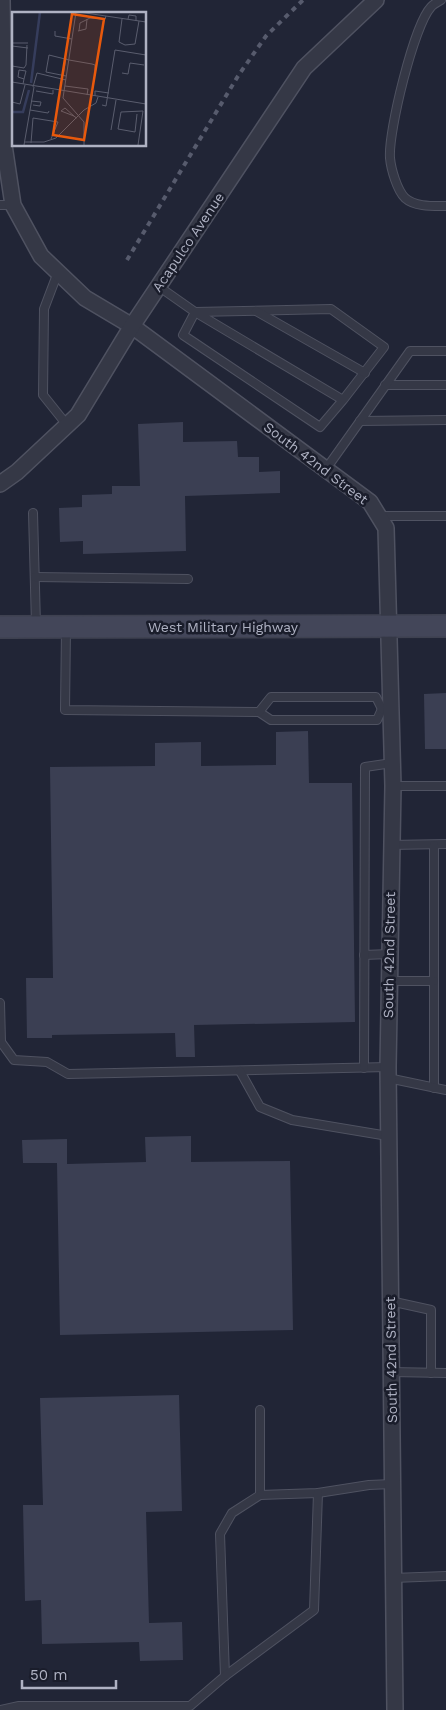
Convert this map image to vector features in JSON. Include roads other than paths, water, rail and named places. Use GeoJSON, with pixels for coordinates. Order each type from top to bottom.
{"type":"FeatureCollection","features":[{"type":"Feature","properties":{"kind":"main road","name":"West Military Highway"},"geometry":{"type":"LineString","coordinates":[[0,627],[446,626]]}},
{"type":"Feature","properties":{"kind":"street"},"geometry":{"type":"LineString","coordinates":[[2,0],[4,145],[7,205]]}},
{"type":"Feature","properties":{"kind":"street","name":"Acapulco Avenue"},"geometry":{"type":"LineString","coordinates":[[0,484],[16,472],[78,415],[158,286],[304,68],[376,0]]}},
{"type":"Feature","properties":{"kind":"street","name":"South 42nd Street"},"geometry":{"type":"LineString","coordinates":[[7,205],[41,256],[85,298],[132,326],[370,502],[381,516],[386,528],[387,709],[393,786],[388,981],[388,1136],[395,1710]]}},
{"type":"Feature","properties":{"kind":"lane"},"geometry":{"type":"LineString","coordinates":[[440,0],[431,6],[420,27],[395,112],[390,158],[395,178],[406,198],[426,206],[446,206]]}},
{"type":"Feature","properties":{"kind":"lane"},"geometry":{"type":"LineString","coordinates":[[58,272],[44,309],[43,395],[67,425]]}},
{"type":"Feature","properties":{"kind":"lane"},"geometry":{"type":"LineString","coordinates":[[158,286],[195,312],[343,400]]}},
{"type":"Feature","properties":{"kind":"lane"},"geometry":{"type":"LineString","coordinates":[[331,309],[384,347],[320,427],[183,335],[195,312],[331,309]]}},
{"type":"Feature","properties":{"kind":"lane"},"geometry":{"type":"LineString","coordinates":[[254,310],[365,373]]}},
{"type":"Feature","properties":{"kind":"lane"},"geometry":{"type":"LineString","coordinates":[[326,470],[410,351],[446,351]]}},
{"type":"Feature","properties":{"kind":"lane"},"geometry":{"type":"LineString","coordinates":[[385,385],[446,385]]}},
{"type":"Feature","properties":{"kind":"lane"},"geometry":{"type":"LineString","coordinates":[[360,422],[446,420]]}},
{"type":"Feature","properties":{"kind":"lane"},"geometry":{"type":"LineString","coordinates":[[33,513],[36,627]]}},
{"type":"Feature","properties":{"kind":"lane"},"geometry":{"type":"LineString","coordinates":[[381,516],[446,516]]}},
{"type":"Feature","properties":{"kind":"lane"},"geometry":{"type":"LineString","coordinates":[[35,577],[188,579]]}},
{"type":"Feature","properties":{"kind":"lane"},"geometry":{"type":"LineString","coordinates":[[66,627],[65,710],[259,712],[271,720],[377,720],[387,709],[376,697],[271,697],[259,712]]}},
{"type":"Feature","properties":{"kind":"lane"},"geometry":{"type":"LineString","coordinates":[[364,1068],[365,767],[392,763]]}},
{"type":"Feature","properties":{"kind":"lane"},"geometry":{"type":"LineString","coordinates":[[393,786],[446,786]]}},
{"type":"Feature","properties":{"kind":"lane"},"geometry":{"type":"LineString","coordinates":[[390,845],[446,844]]}},
{"type":"Feature","properties":{"kind":"lane"},"geometry":{"type":"LineString","coordinates":[[434,845],[434,1088]]}},
{"type":"Feature","properties":{"kind":"lane"},"geometry":{"type":"LineString","coordinates":[[364,956],[389,954]]}},
{"type":"Feature","properties":{"kind":"lane"},"geometry":{"type":"LineString","coordinates":[[388,981],[434,981]]}},
{"type":"Feature","properties":{"kind":"lane"},"geometry":{"type":"LineString","coordinates":[[0,1003],[1,1042],[14,1060],[48,1062],[68,1074],[364,1068],[388,1072],[434,1088],[446,1090]]}},
{"type":"Feature","properties":{"kind":"lane"},"geometry":{"type":"LineString","coordinates":[[240,1071],[260,1107],[292,1120],[388,1136]]}},
{"type":"Feature","properties":{"kind":"lane"},"geometry":{"type":"LineString","coordinates":[[390,1301],[431,1310],[432,1373]]}},
{"type":"Feature","properties":{"kind":"lane"},"geometry":{"type":"LineString","coordinates":[[391,1372],[446,1373]]}},
{"type":"Feature","properties":{"kind":"lane"},"geometry":{"type":"LineString","coordinates":[[260,1410],[260,1495]]}},
{"type":"Feature","properties":{"kind":"lane"},"geometry":{"type":"LineString","coordinates":[[225,1676],[220,1534],[232,1513],[260,1495],[318,1493],[369,1485],[392,1484]]}},
{"type":"Feature","properties":{"kind":"lane"},"geometry":{"type":"LineString","coordinates":[[0,1710],[19,1706],[190,1708],[225,1676],[314,1610],[318,1493]]}},
{"type":"Feature","properties":{"kind":"lane"},"geometry":{"type":"LineString","coordinates":[[394,1578],[446,1576]]}},
{"type":"Feature","properties":{"kind":"railway"},"geometry":{"type":"LineString","coordinates":[[127,260],[238,76],[266,36],[303,0]]}}]}
